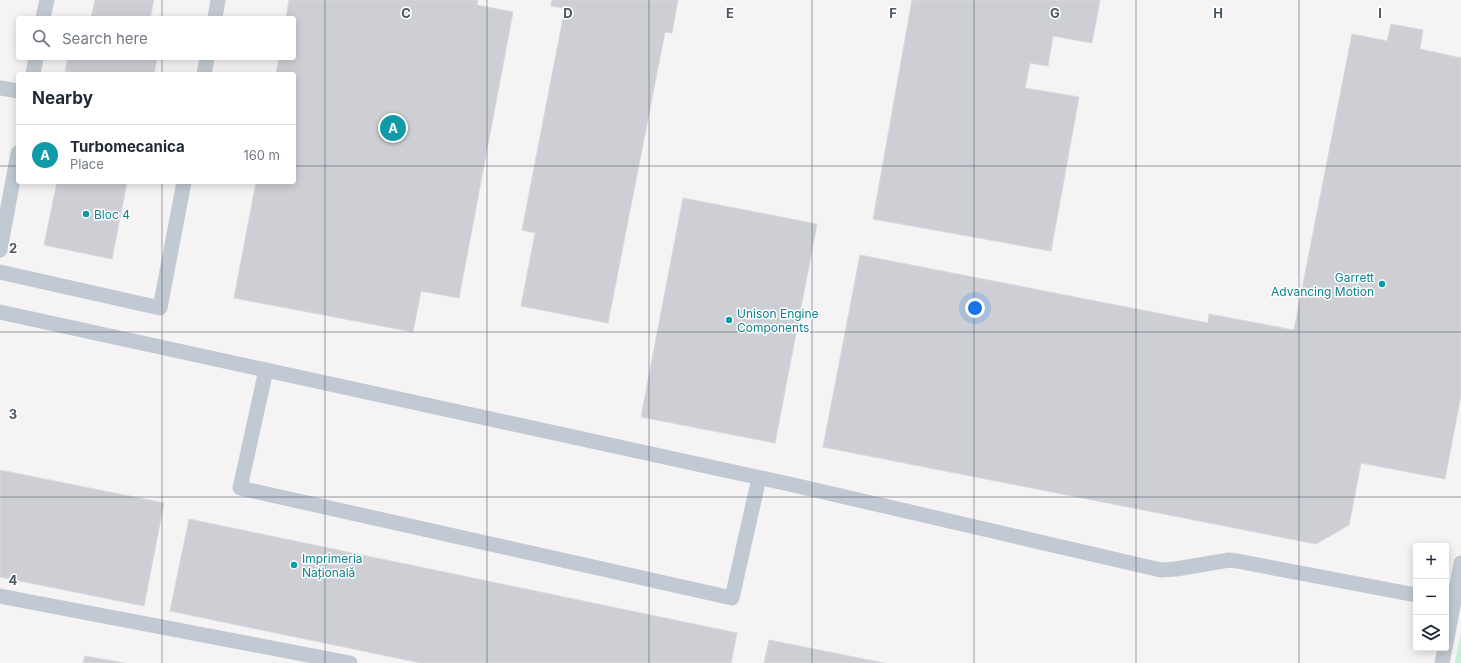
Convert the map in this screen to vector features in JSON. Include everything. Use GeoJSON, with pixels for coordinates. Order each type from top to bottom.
{"type":"FeatureCollection","features":[{"type":"Feature","properties":{"kind":"lane"},"geometry":{"type":"LineString","coordinates":[[43,16],[47,0]]}},
{"type":"Feature","properties":{"kind":"lane"},"geometry":{"type":"LineString","coordinates":[[215,16],[218,0]]}},
{"type":"Feature","properties":{"kind":"lane"},"geometry":{"type":"LineString","coordinates":[[33,72],[36,60]]}},
{"type":"Feature","properties":{"kind":"lane"},"geometry":{"type":"LineString","coordinates":[[204,72],[207,60]]}},
{"type":"Feature","properties":{"kind":"lane"},"geometry":{"type":"LineString","coordinates":[[0,88],[16,91]]}},
{"type":"Feature","properties":{"kind":"lane"},"geometry":{"type":"LineString","coordinates":[[0,250],[16,164]]}},
{"type":"Feature","properties":{"kind":"lane"},"geometry":{"type":"LineString","coordinates":[[0,272],[160,308],[184,184]]}},
{"type":"Feature","properties":{"kind":"lane"},"geometry":{"type":"LineString","coordinates":[[0,312],[759,478],[1161,570],[1229,560],[1413,594]]}},
{"type":"Feature","properties":{"kind":"lane"},"geometry":{"type":"LineString","coordinates":[[266,370],[240,488],[732,598],[759,478]]}},
{"type":"Feature","properties":{"kind":"lane"},"geometry":{"type":"LineString","coordinates":[[1449,615],[1450,601],[1461,563]]}},
{"type":"Feature","properties":{"kind":"lane"},"geometry":{"type":"LineString","coordinates":[[0,596],[350,663]]}},
{"type":"Feature","properties":{"kind":"lane"},"geometry":{"type":"LineString","coordinates":[[1442,663],[1444,651]]}},
{"type":"Feature","properties":{"kind":"green space"},"geometry":{"type":"Polygon","coordinates":[[[1461,632],[1461,663],[1455,663],[1461,632]]]}},
{"type":"Feature","properties":{"kind":"building"},"geometry":{"type":"Polygon","coordinates":[[[95,0],[154,0],[150,16],[91,16],[95,0]]]}},
{"type":"Feature","properties":{"kind":"building"},"geometry":{"type":"Polygon","coordinates":[[[289,0],[478,0],[477,5],[513,12],[459,298],[421,291],[413,332],[234,298],[256,184],[296,184],[296,72],[276,72],[279,60],[296,60],[296,16],[286,16],[289,0]]]}},
{"type":"Feature","properties":{"kind":"building"},"geometry":{"type":"Polygon","coordinates":[[[552,0],[678,0],[672,33],[665,32],[608,323],[521,306],[535,233],[522,230],[565,8],[551,6],[552,0]]]}},
{"type":"Feature","properties":{"kind":"building"},"geometry":{"type":"Polygon","coordinates":[[[912,0],[1100,0],[1092,43],[1053,36],[1048,66],[1030,63],[1025,88],[1079,97],[1051,251],[873,219],[912,0]]]}},
{"type":"Feature","properties":{"kind":"building","name":"Garrett Advancing Motion"},"geometry":{"type":"Polygon","coordinates":[[[1391,24],[1423,30],[1420,49],[1461,58],[1461,395],[1445,479],[1361,463],[1349,525],[1316,544],[823,447],[860,255],[1208,323],[1209,314],[1294,330],[1352,34],[1387,41],[1391,24]]]}},
{"type":"Feature","properties":{"kind":"building"},"geometry":{"type":"Polygon","coordinates":[[[68,60],[157,60],[154,72],[65,71],[68,60]]]}},
{"type":"Feature","properties":{"kind":"building","name":"Bloc 4"},"geometry":{"type":"Polygon","coordinates":[[[57,184],[127,184],[112,259],[44,245],[57,184]]]}},
{"type":"Feature","properties":{"kind":"building","name":"Unison Engine Components"},"geometry":{"type":"Polygon","coordinates":[[[683,198],[817,224],[775,443],[641,417],[683,198]]]}},
{"type":"Feature","properties":{"kind":"building"},"geometry":{"type":"Polygon","coordinates":[[[0,470],[164,503],[144,606],[0,577],[0,470]]]}},
{"type":"Feature","properties":{"kind":"building","name":"Imprimeria Națională"},"geometry":{"type":"Polygon","coordinates":[[[189,519],[737,633],[731,663],[421,663],[170,611],[189,519]]]}},
{"type":"Feature","properties":{"kind":"building"},"geometry":{"type":"Polygon","coordinates":[[[769,640],[884,663],[764,663],[769,640]]]}},
{"type":"Feature","properties":{"kind":"building"},"geometry":{"type":"Polygon","coordinates":[[[85,656],[124,663],[83,663],[85,656]]]}},
{"type":"Feature","properties":{"kind":"place","name":"Turbomecanica"},"geometry":{"type":"Point","coordinates":[393,128]}},
{"type":"Feature","properties":{"kind":"place","name":"Bloc 4"},"geometry":{"type":"Point","coordinates":[86,214]}},
{"type":"Feature","properties":{"kind":"place","name":"Garrett Advancing Motion"},"geometry":{"type":"Point","coordinates":[1382,284]}},
{"type":"Feature","properties":{"kind":"place","name":"Unison Engine Components"},"geometry":{"type":"Point","coordinates":[729,320]}},
{"type":"Feature","properties":{"kind":"place","name":"Imprimeria Națională"},"geometry":{"type":"Point","coordinates":[294,565]}}]}
